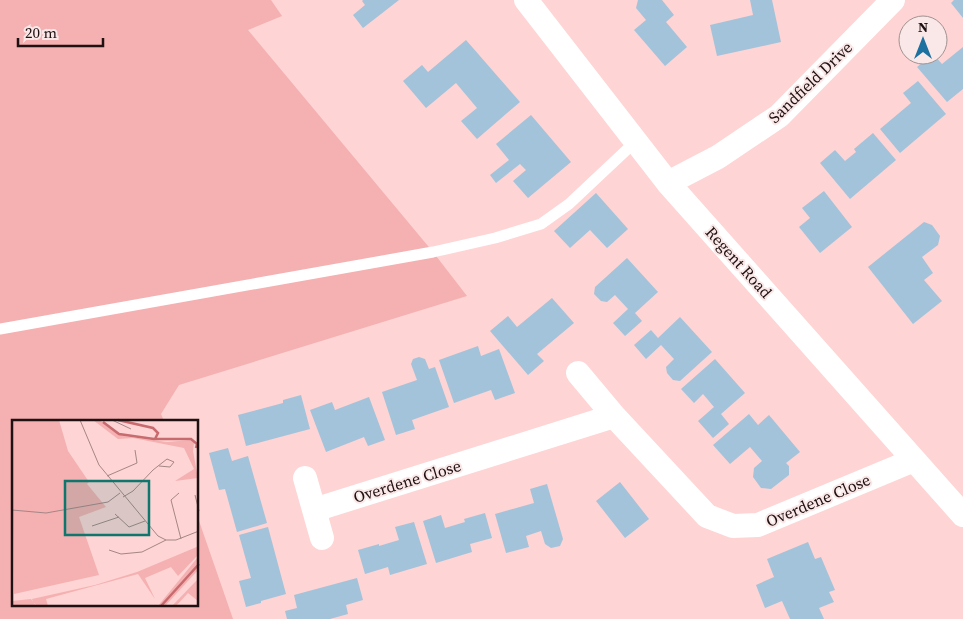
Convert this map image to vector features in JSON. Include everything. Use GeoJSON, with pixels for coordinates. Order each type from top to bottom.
{"type":"FeatureCollection","features":[{"type":"Feature","properties":{"kind":"street","name":"Regent Road"},"geometry":{"type":"LineString","coordinates":[[526,0],[668,183],[963,515]]}},
{"type":"Feature","properties":{"kind":"street","name":"Sandfield Drive"},"geometry":{"type":"LineString","coordinates":[[668,183],[718,157],[779,116],[893,0]]}},
{"type":"Feature","properties":{"kind":"street","name":"Overdene Close"},"geometry":{"type":"LineString","coordinates":[[578,373],[614,416],[707,516],[733,526],[758,525],[914,460]]}},
{"type":"Feature","properties":{"kind":"street","name":"Overdene Close"},"geometry":{"type":"LineString","coordinates":[[314,510],[614,416]]}},
{"type":"Feature","properties":{"kind":"street"},"geometry":{"type":"LineString","coordinates":[[305,478],[322,538]]}},
{"type":"Feature","properties":{"kind":"lane"},"geometry":{"type":"LineString","coordinates":[[0,329],[433,252],[495,238],[541,224],[569,204],[635,142]]}},
{"type":"Feature","properties":{"kind":"shaded area"},"geometry":{"type":"Polygon","coordinates":[[[0,0],[271,0],[282,16],[248,30],[433,252],[467,296],[179,385],[161,414],[164,420],[12,420],[12,606],[199,606],[199,521],[233,619],[0,619],[0,0]]]}},
{"type":"Feature","properties":{"kind":"building"},"geometry":{"type":"Polygon","coordinates":[[[363,0],[399,0],[363,28],[353,15],[365,5],[363,0]]]}},
{"type":"Feature","properties":{"kind":"building"},"geometry":{"type":"Polygon","coordinates":[[[638,0],[662,0],[674,15],[666,22],[687,47],[665,66],[634,30],[646,20],[636,8],[638,0]]]}},
{"type":"Feature","properties":{"kind":"building"},"geometry":{"type":"Polygon","coordinates":[[[750,0],[772,0],[781,42],[717,56],[710,25],[753,15],[750,0]]]}},
{"type":"Feature","properties":{"kind":"building"},"geometry":{"type":"Polygon","coordinates":[[[954,0],[963,0],[963,18],[951,3],[954,0]]]}},
{"type":"Feature","properties":{"kind":"building"},"geometry":{"type":"Polygon","coordinates":[[[466,40],[520,102],[477,139],[461,121],[477,108],[456,83],[426,108],[403,81],[422,65],[428,72],[466,40]]]}},
{"type":"Feature","properties":{"kind":"building"},"geometry":{"type":"Polygon","coordinates":[[[963,47],[963,89],[947,102],[917,67],[920,65],[948,65],[948,59],[963,47]]]}},
{"type":"Feature","properties":{"kind":"building"},"geometry":{"type":"Polygon","coordinates":[[[918,81],[946,114],[900,153],[880,129],[911,103],[903,93],[918,81]]]}},
{"type":"Feature","properties":{"kind":"building"},"geometry":{"type":"Polygon","coordinates":[[[531,115],[571,162],[528,198],[513,181],[526,170],[520,164],[496,183],[490,175],[509,160],[496,144],[531,115]]]}},
{"type":"Feature","properties":{"kind":"building"},"geometry":{"type":"Polygon","coordinates":[[[873,133],[896,160],[850,199],[820,163],[835,150],[845,161],[856,152],[854,149],[873,133]]]}},
{"type":"Feature","properties":{"kind":"building"},"geometry":{"type":"Polygon","coordinates":[[[824,191],[852,227],[820,253],[799,227],[810,218],[802,208],[824,191]]]}},
{"type":"Feature","properties":{"kind":"building"},"geometry":{"type":"Polygon","coordinates":[[[596,193],[628,229],[607,248],[590,230],[570,248],[554,231],[596,193]]]}},
{"type":"Feature","properties":{"kind":"building"},"geometry":{"type":"Polygon","coordinates":[[[924,222],[932,225],[940,236],[938,245],[922,257],[933,273],[924,280],[942,301],[913,324],[868,267],[924,222]]]}},
{"type":"Feature","properties":{"kind":"building"},"geometry":{"type":"Polygon","coordinates":[[[627,258],[658,292],[635,313],[642,321],[625,336],[613,323],[628,309],[615,295],[607,302],[601,301],[594,294],[595,287],[627,258]]]}},
{"type":"Feature","properties":{"kind":"building"},"geometry":{"type":"Polygon","coordinates":[[[552,298],[574,323],[537,354],[544,361],[528,375],[490,331],[508,316],[517,327],[552,298]]]}},
{"type":"Feature","properties":{"kind":"building"},"geometry":{"type":"Polygon","coordinates":[[[680,317],[712,352],[680,381],[673,380],[667,373],[666,367],[674,359],[661,345],[646,359],[634,345],[651,330],[658,338],[680,317]]]}},
{"type":"Feature","properties":{"kind":"building"},"geometry":{"type":"Polygon","coordinates":[[[478,346],[481,356],[499,349],[515,393],[495,400],[491,390],[454,403],[439,360],[478,346]]]}},
{"type":"Feature","properties":{"kind":"building"},"geometry":{"type":"Polygon","coordinates":[[[419,357],[425,359],[429,369],[435,367],[449,407],[412,420],[415,429],[396,435],[382,392],[417,380],[411,364],[413,359],[419,357]]]}},
{"type":"Feature","properties":{"kind":"building"},"geometry":{"type":"Polygon","coordinates":[[[715,359],[745,393],[721,414],[729,424],[713,438],[698,421],[714,407],[703,394],[694,403],[681,389],[715,359]]]}},
{"type":"Feature","properties":{"kind":"building"},"geometry":{"type":"Polygon","coordinates":[[[301,395],[310,429],[246,446],[238,415],[283,403],[283,400],[301,395]]]}},
{"type":"Feature","properties":{"kind":"building"},"geometry":{"type":"Polygon","coordinates":[[[369,397],[385,440],[368,446],[364,437],[326,452],[310,410],[332,402],[335,410],[369,397]]]}},
{"type":"Feature","properties":{"kind":"building"},"geometry":{"type":"Polygon","coordinates":[[[749,414],[758,425],[769,415],[800,452],[786,463],[789,466],[789,475],[771,489],[761,488],[753,477],[754,468],[762,461],[750,447],[730,464],[713,445],[749,414]]]}},
{"type":"Feature","properties":{"kind":"building"},"geometry":{"type":"Polygon","coordinates":[[[228,448],[232,461],[248,456],[267,523],[237,532],[225,489],[219,490],[209,453],[228,448]]]}},
{"type":"Feature","properties":{"kind":"building"},"geometry":{"type":"Polygon","coordinates":[[[620,482],[649,519],[625,538],[596,501],[620,482]]]}},
{"type":"Feature","properties":{"kind":"building"},"geometry":{"type":"Polygon","coordinates":[[[547,484],[563,539],[560,546],[551,548],[545,544],[541,531],[526,536],[529,547],[506,553],[495,514],[534,503],[530,489],[547,484]]]}},
{"type":"Feature","properties":{"kind":"building"},"geometry":{"type":"Polygon","coordinates":[[[485,513],[492,538],[470,544],[472,552],[436,563],[423,521],[441,515],[445,528],[465,522],[464,519],[485,513]]]}},
{"type":"Feature","properties":{"kind":"building"},"geometry":{"type":"Polygon","coordinates":[[[414,522],[427,564],[390,575],[388,567],[365,574],[358,550],[399,540],[395,527],[414,522]]]}},
{"type":"Feature","properties":{"kind":"building"},"geometry":{"type":"Polygon","coordinates":[[[268,527],[286,594],[246,607],[239,581],[251,578],[239,535],[268,527]]]}},
{"type":"Feature","properties":{"kind":"building"},"geometry":{"type":"Polygon","coordinates":[[[808,542],[815,559],[821,557],[835,590],[829,592],[834,602],[819,608],[824,619],[790,619],[782,601],[765,608],[756,585],[774,577],[767,559],[808,542]]]}},
{"type":"Feature","properties":{"kind":"building"},"geometry":{"type":"Polygon","coordinates":[[[357,578],[363,600],[346,605],[348,614],[330,619],[287,619],[285,611],[297,608],[294,595],[357,578]]]}}]}
